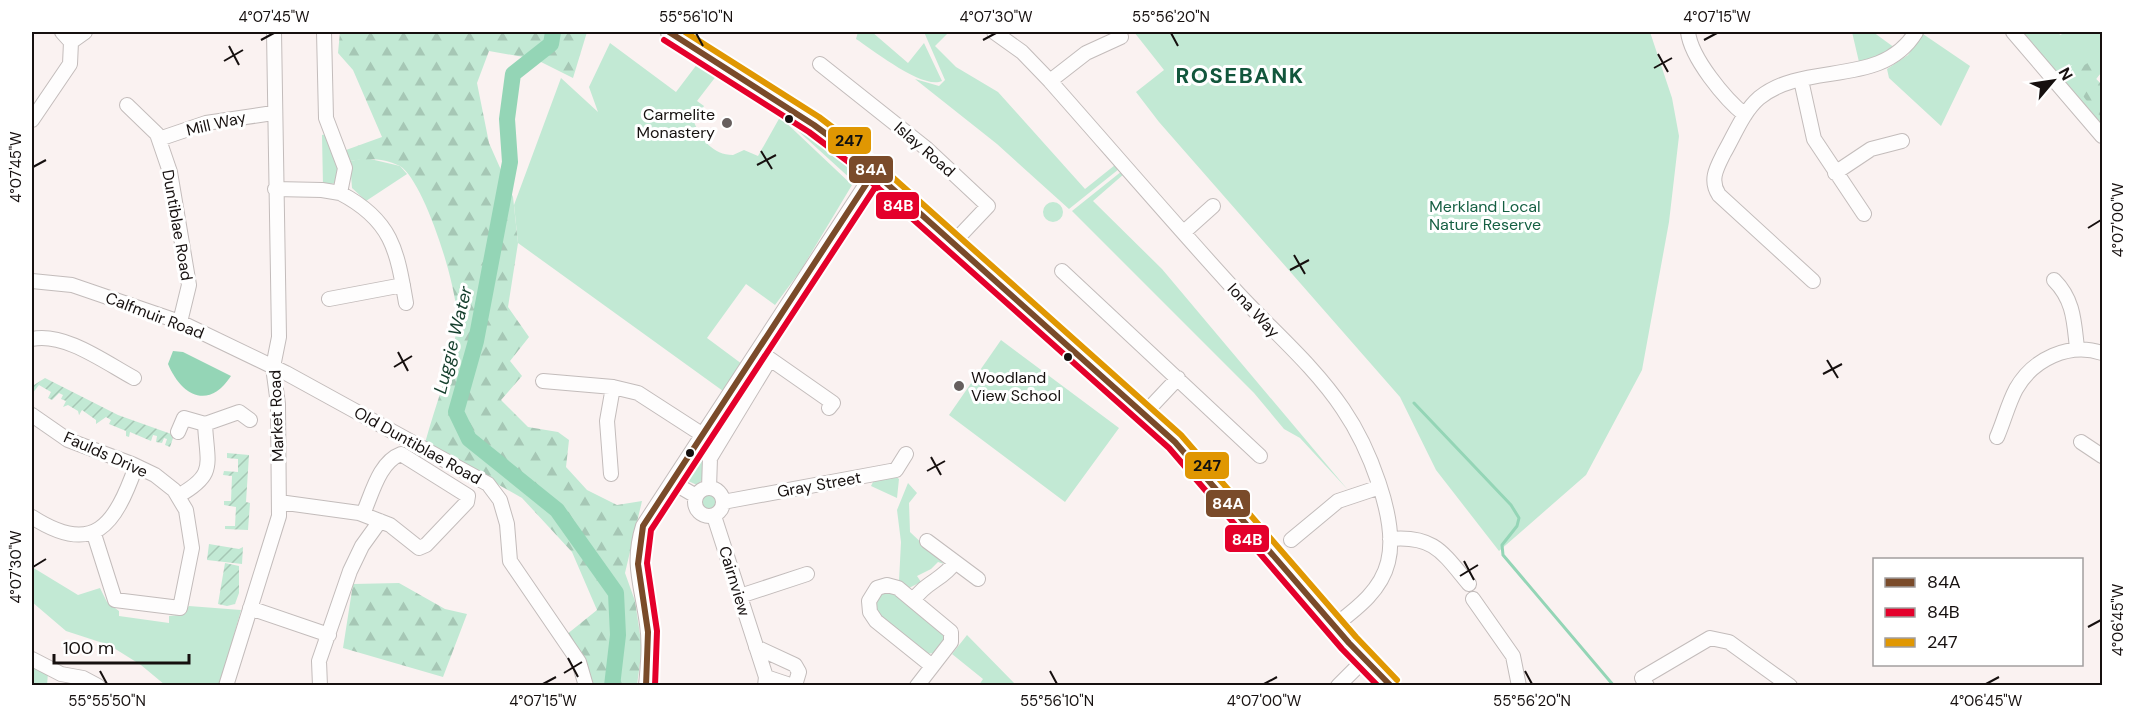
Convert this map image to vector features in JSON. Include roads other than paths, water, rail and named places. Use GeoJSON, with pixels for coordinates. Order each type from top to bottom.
{"type":"FeatureCollection","features":[{"type":"Feature","properties":{"kind":"main road"},"geometry":{"type":"LineString","coordinates":[[669,32],[814,125],[874,172],[1144,414],[1201,469],[1334,626],[1391,686]]}},
{"type":"Feature","properties":{"kind":"street"},"geometry":{"type":"LineString","coordinates":[[32,120],[70,64],[71,42],[62,32]]}},
{"type":"Feature","properties":{"kind":"street"},"geometry":{"type":"LineString","coordinates":[[71,42],[85,32]]}},
{"type":"Feature","properties":{"kind":"street","name":"Market Road"},"geometry":{"type":"LineString","coordinates":[[226,686],[279,516],[278,404],[273,367],[279,337],[273,113],[274,32]]}},
{"type":"Feature","properties":{"kind":"street"},"geometry":{"type":"LineString","coordinates":[[324,32],[326,118],[345,168],[340,193]]}},
{"type":"Feature","properties":{"kind":"street","name":"Iona Way"},"geometry":{"type":"LineString","coordinates":[[994,32],[1022,51],[1050,81],[1335,398],[1366,449],[1380,487],[1390,539],[1388,561],[1382,578],[1366,599],[1334,626]]}},
{"type":"Feature","properties":{"kind":"street"},"geometry":{"type":"LineString","coordinates":[[1688,32],[1694,48],[1722,94],[1745,115]]}},
{"type":"Feature","properties":{"kind":"street"},"geometry":{"type":"LineString","coordinates":[[1813,281],[1725,203],[1715,190],[1714,177],[1718,164],[1745,115],[1770,92],[1801,80],[1885,62],[1904,50],[1916,32]]}},
{"type":"Feature","properties":{"kind":"street"},"geometry":{"type":"LineString","coordinates":[[2013,32],[2103,136]]}},
{"type":"Feature","properties":{"kind":"street"},"geometry":{"type":"LineString","coordinates":[[1050,81],[1086,53],[1121,37]]}},
{"type":"Feature","properties":{"kind":"street","name":"Islay Road"},"geometry":{"type":"LineString","coordinates":[[820,64],[927,149],[988,206],[953,243]]}},
{"type":"Feature","properties":{"kind":"street"},"geometry":{"type":"LineString","coordinates":[[1801,80],[1814,139],[1864,214]]}},
{"type":"Feature","properties":{"kind":"street","name":"Duntiblae Road"},"geometry":{"type":"LineString","coordinates":[[127,105],[159,139],[174,189],[189,285],[180,322]]}},
{"type":"Feature","properties":{"kind":"street","name":"Mill Way"},"geometry":{"type":"LineString","coordinates":[[159,139],[206,123],[273,113]]}},
{"type":"Feature","properties":{"kind":"street"},"geometry":{"type":"LineString","coordinates":[[1835,173],[1870,149],[1902,141]]}},
{"type":"Feature","properties":{"kind":"street"},"geometry":{"type":"LineString","coordinates":[[646,686],[648,625],[636,566],[637,544],[643,526],[874,172]]}},
{"type":"Feature","properties":{"kind":"street"},"geometry":{"type":"LineString","coordinates":[[275,189],[327,190],[340,193],[369,211],[388,233],[398,260],[406,303]]}},
{"type":"Feature","properties":{"kind":"street"},"geometry":{"type":"LineString","coordinates":[[1184,232],[1213,206]]}},
{"type":"Feature","properties":{"kind":"street"},"geometry":{"type":"LineString","coordinates":[[1062,270],[1260,456]]}},
{"type":"Feature","properties":{"kind":"street"},"geometry":{"type":"LineString","coordinates":[[2054,280],[2064,290],[2072,306],[2077,348]]}},
{"type":"Feature","properties":{"kind":"street","name":"Calfmuir Road"},"geometry":{"type":"LineString","coordinates":[[32,281],[72,285],[180,322],[273,367]]}},
{"type":"Feature","properties":{"kind":"street"},"geometry":{"type":"LineString","coordinates":[[329,299],[403,285]]}},
{"type":"Feature","properties":{"kind":"street"},"geometry":{"type":"LineString","coordinates":[[32,339],[43,337],[61,341],[134,378]]}},
{"type":"Feature","properties":{"kind":"street"},"geometry":{"type":"LineString","coordinates":[[1997,437],[2015,390],[2029,371],[2050,357],[2077,348],[2103,353]]}},
{"type":"Feature","properties":{"kind":"street"},"geometry":{"type":"LineString","coordinates":[[709,488],[710,458],[770,359],[832,403],[829,408]]}},
{"type":"Feature","properties":{"kind":"street","name":"Old Duntiblae Road"},"geometry":{"type":"LineString","coordinates":[[273,367],[369,417],[488,484],[500,500],[507,524],[510,561],[579,662],[586,686]]}},
{"type":"Feature","properties":{"kind":"street"},"geometry":{"type":"LineString","coordinates":[[1144,414],[1178,378]]}},
{"type":"Feature","properties":{"kind":"street"},"geometry":{"type":"LineString","coordinates":[[543,381],[613,387],[651,400],[703,435]]}},
{"type":"Feature","properties":{"kind":"street"},"geometry":{"type":"LineString","coordinates":[[611,474],[607,438],[613,387]]}},
{"type":"Feature","properties":{"kind":"street"},"geometry":{"type":"LineString","coordinates":[[178,432],[184,418],[205,424],[238,412],[250,420]]}},
{"type":"Feature","properties":{"kind":"street","name":"Faulds Drive"},"geometry":{"type":"LineString","coordinates":[[32,415],[68,440],[136,466],[155,475],[174,490],[186,510],[192,548],[180,608],[115,600],[94,534]]}},
{"type":"Feature","properties":{"kind":"street"},"geometry":{"type":"LineString","coordinates":[[178,496],[199,484],[208,471],[205,424]]}},
{"type":"Feature","properties":{"kind":"street"},"geometry":{"type":"LineString","coordinates":[[2081,442],[2103,456]]}},
{"type":"Feature","properties":{"kind":"street"},"geometry":{"type":"LineString","coordinates":[[279,502],[363,514],[390,525],[419,548],[426,545],[459,511],[467,502],[468,496],[401,454],[391,458],[382,470],[363,514]]}},
{"type":"Feature","properties":{"kind":"street","name":"Gray Street"},"geometry":{"type":"LineString","coordinates":[[723,502],[896,470],[906,454]]}},
{"type":"Feature","properties":{"kind":"street"},"geometry":{"type":"LineString","coordinates":[[32,517],[57,532],[78,536],[94,534],[111,518],[125,498],[136,466]]}},
{"type":"Feature","properties":{"kind":"street","name":"Cairnview"},"geometry":{"type":"LineString","coordinates":[[672,482],[696,496],[697,510],[704,516],[714,516],[765,681],[790,684],[796,682],[799,672],[795,665],[756,647]]}},
{"type":"Feature","properties":{"kind":"street"},"geometry":{"type":"LineString","coordinates":[[1291,540],[1338,501],[1380,487]]}},
{"type":"Feature","properties":{"kind":"street"},"geometry":{"type":"LineString","coordinates":[[696,496],[702,490],[709,488],[717,491],[723,502],[720,510],[714,516]]}},
{"type":"Feature","properties":{"kind":"street"},"geometry":{"type":"LineString","coordinates":[[320,686],[319,662],[350,571],[362,546],[380,521]]}},
{"type":"Feature","properties":{"kind":"street"},"geometry":{"type":"LineString","coordinates":[[1390,539],[1410,537],[1433,544],[1469,584]]}},
{"type":"Feature","properties":{"kind":"street"},"geometry":{"type":"LineString","coordinates":[[927,541],[978,579]]}},
{"type":"Feature","properties":{"kind":"street"},"geometry":{"type":"LineString","coordinates":[[914,600],[921,589],[941,578],[955,562]]}},
{"type":"Feature","properties":{"kind":"street"},"geometry":{"type":"LineString","coordinates":[[740,596],[807,574]]}},
{"type":"Feature","properties":{"kind":"street"},"geometry":{"type":"LineString","coordinates":[[917,686],[951,642],[951,632],[914,600],[892,585],[882,586],[870,597],[870,612],[876,621],[932,666]]}},
{"type":"Feature","properties":{"kind":"street"},"geometry":{"type":"LineString","coordinates":[[1473,599],[1513,656],[1519,686]]}},
{"type":"Feature","properties":{"kind":"street"},"geometry":{"type":"LineString","coordinates":[[250,608],[329,635]]}},
{"type":"Feature","properties":{"kind":"street"},"geometry":{"type":"LineString","coordinates":[[1647,686],[1642,678],[1710,638],[1730,642],[1784,683]]}},
{"type":"Feature","properties":{"kind":"street"},"geometry":{"type":"LineString","coordinates":[[32,659],[61,674],[83,678],[98,686]]}},
{"type":"Feature","properties":{"kind":"street"},"geometry":{"type":"LineString","coordinates":[[1338,686],[1364,660]]}},
{"type":"Feature","properties":{"kind":"street"},"geometry":{"type":"LineString","coordinates":[[51,686],[61,674]]}},
{"type":"Feature","properties":{"kind":"waterway","name":"Luggie Water"},"geometry":{"type":"LineString","coordinates":[[553,32],[551,44],[513,74],[507,119],[510,162],[476,341],[456,412],[469,439],[557,510],[616,593],[618,635],[612,686]]}},
{"type":"Feature","properties":{"kind":"waterway"},"geometry":{"type":"LineString","coordinates":[[1414,403],[1511,505],[1519,518],[1517,526],[1502,545],[1503,555],[1614,686]]}},
{"type":"Feature","properties":{"kind":"place","name":"Carmelite Monastery"},"geometry":{"type":"Point","coordinates":[727,123]}},
{"type":"Feature","properties":{"kind":"place","name":"Woodland View School"},"geometry":{"type":"Point","coordinates":[959,386]}},
{"type":"Feature","properties":{"kind":"district","name":"ROSEBANK"},"geometry":{"type":"Point","coordinates":[1240,75]}},
{"type":"Feature","properties":{"kind":"park label","name":"Merkland Local Nature Reserve"},"geometry":{"type":"Point","coordinates":[1485,215]}}]}
